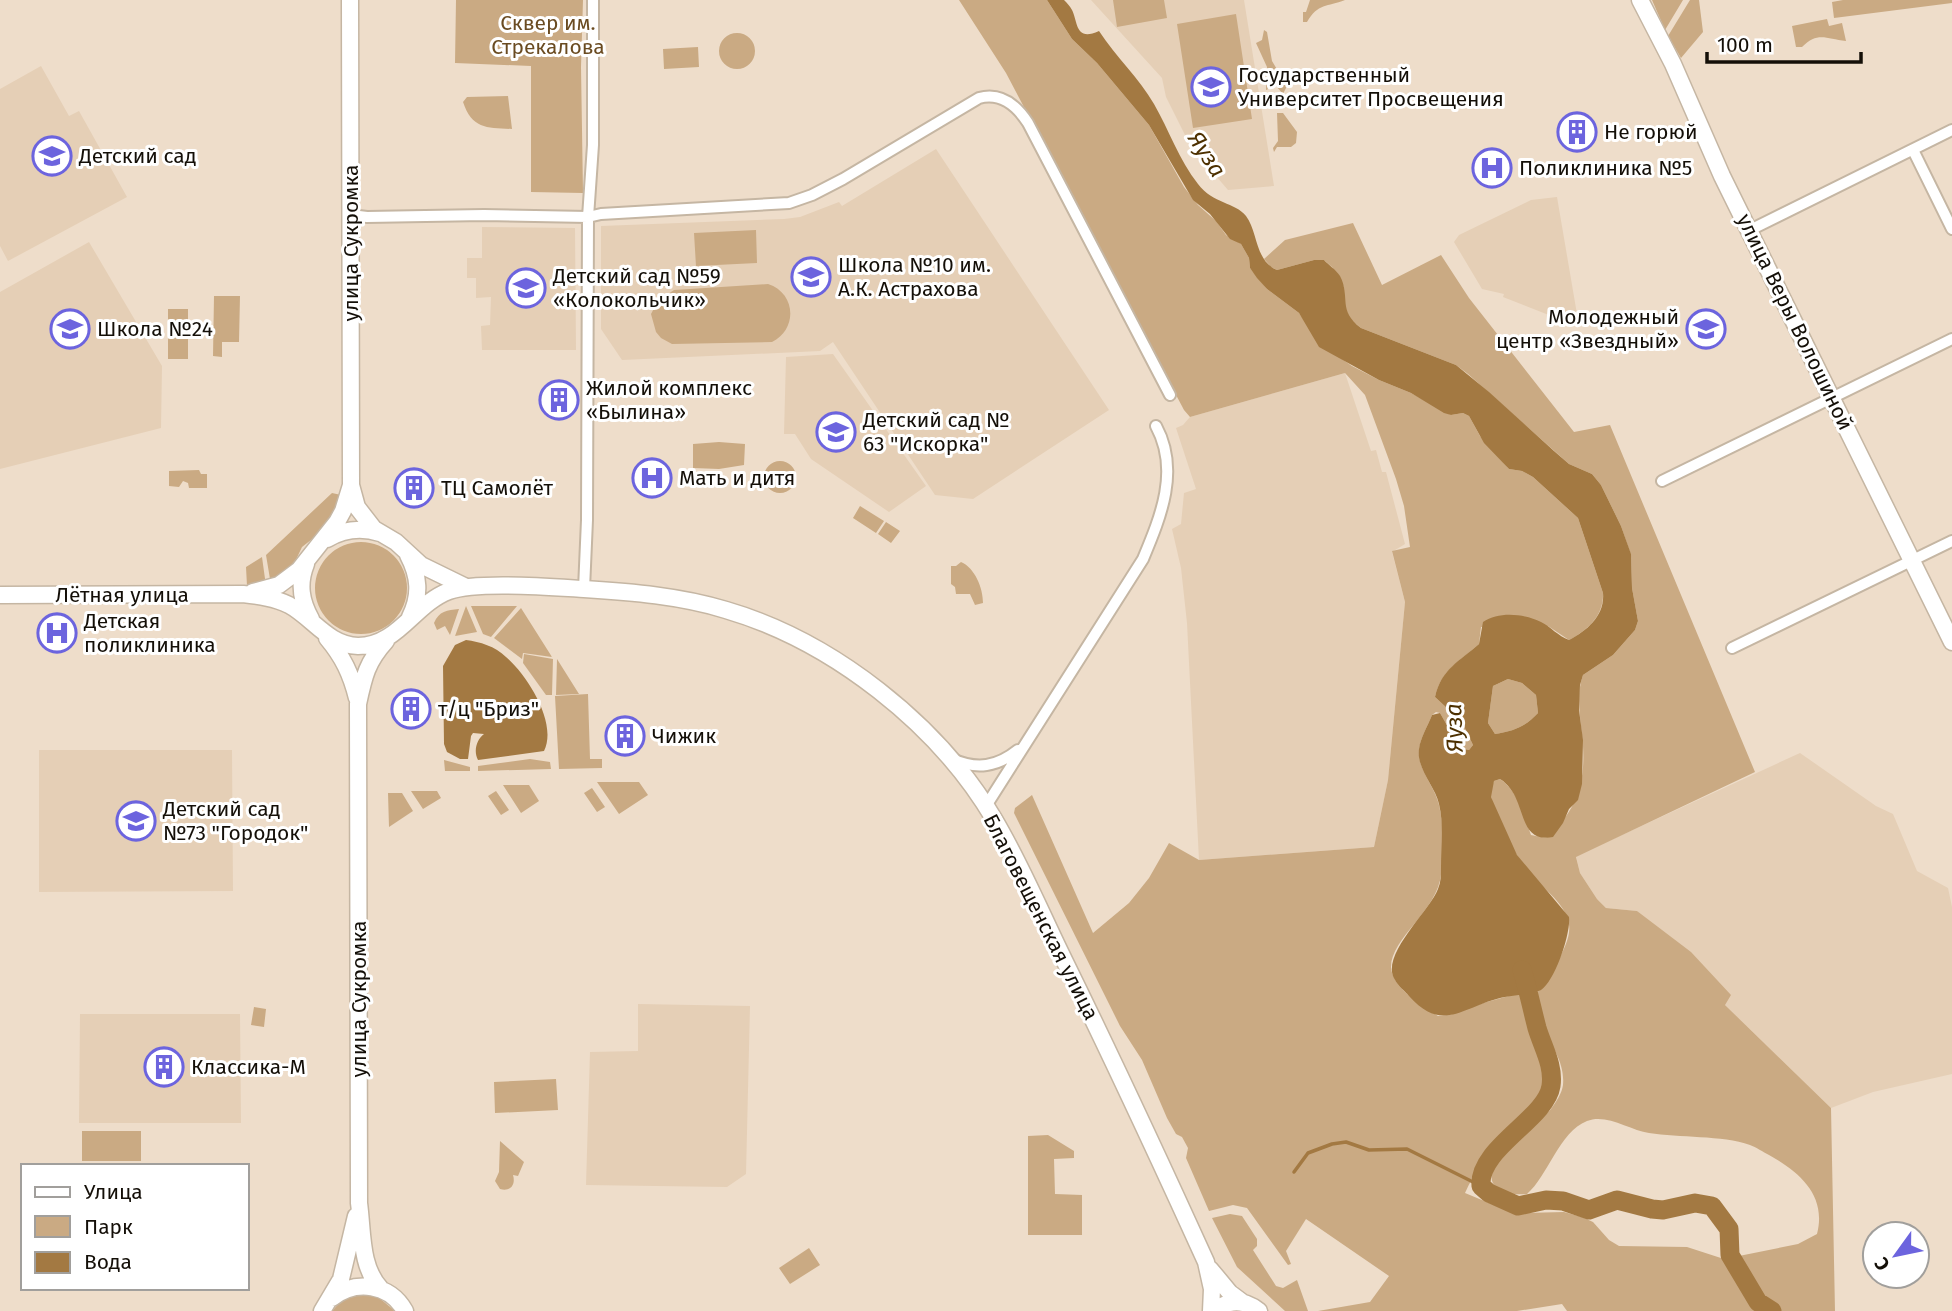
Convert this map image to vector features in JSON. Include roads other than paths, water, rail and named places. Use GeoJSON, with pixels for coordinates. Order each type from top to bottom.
{"type":"FeatureCollection","features":[{"type":"Feature","properties":{"kind":"street","name":"улица Сукромка"},"geometry":{"type":"LineString","coordinates":[[350,0],[351,485]]}},
{"type":"Feature","properties":{"kind":"street"},"geometry":{"type":"LineString","coordinates":[[584,589],[589,379],[588,217],[593,145],[593,0]]}},
{"type":"Feature","properties":{"kind":"street","name":"улица Веры Волошиной"},"geometry":{"type":"LineString","coordinates":[[1640,0],[1910,561],[1952,642]]}},
{"type":"Feature","properties":{"kind":"street"},"geometry":{"type":"LineString","coordinates":[[351,215],[588,217],[601,214],[779,205],[798,201],[843,179],[979,97],[1000,98],[1014,105],[1028,123],[1170,395]]}},
{"type":"Feature","properties":{"kind":"street"},"geometry":{"type":"LineString","coordinates":[[1750,230],[1952,130]]}},
{"type":"Feature","properties":{"kind":"street"},"geometry":{"type":"LineString","coordinates":[[1913,150],[1952,229]]}},
{"type":"Feature","properties":{"kind":"street"},"geometry":{"type":"LineString","coordinates":[[1662,481],[1952,339]]}},
{"type":"Feature","properties":{"kind":"street"},"geometry":{"type":"LineString","coordinates":[[986,806],[1131,580],[1153,535],[1165,496],[1168,467],[1163,439],[1156,426]]}},
{"type":"Feature","properties":{"kind":"street"},"geometry":{"type":"LineString","coordinates":[[351,485],[358,507],[374,528],[434,573],[464,586]]}},
{"type":"Feature","properties":{"kind":"street"},"geometry":{"type":"LineString","coordinates":[[243,594],[279,586],[299,570],[337,523],[351,485]]}},
{"type":"Feature","properties":{"kind":"street"},"geometry":{"type":"LineString","coordinates":[[318,628],[304,607],[301,594],[302,580],[313,553],[327,539],[346,530],[372,530],[385,535]]}},
{"type":"Feature","properties":{"kind":"street"},"geometry":{"type":"LineString","coordinates":[[1731,648],[1952,541]]}},
{"type":"Feature","properties":{"kind":"street"},"geometry":{"type":"LineString","coordinates":[[407,554],[415,569],[418,583],[409,619]]}},
{"type":"Feature","properties":{"kind":"street"},"geometry":{"type":"LineString","coordinates":[[243,594],[280,601],[293,607],[340,642],[358,646],[372,645],[387,639],[431,599],[464,586]]}},
{"type":"Feature","properties":{"kind":"street","name":"Благовещенская улица"},"geometry":{"type":"LineString","coordinates":[[464,586],[584,589],[668,598],[710,606],[797,638],[831,657],[888,698],[947,756],[986,806],[1118,1070],[1206,1262]]}},
{"type":"Feature","properties":{"kind":"street","name":"Лётная улица"},"geometry":{"type":"LineString","coordinates":[[0,595],[243,594]]}},
{"type":"Feature","properties":{"kind":"street","name":"улица Сукромка"},"geometry":{"type":"LineString","coordinates":[[318,628],[349,670],[358,704]]}},
{"type":"Feature","properties":{"kind":"street","name":"улица Сукромка"},"geometry":{"type":"LineString","coordinates":[[381,1289],[374,1282],[367,1267],[359,1203],[358,704],[366,669],[373,655],[387,639]]}},
{"type":"Feature","properties":{"kind":"street"},"geometry":{"type":"LineString","coordinates":[[947,756],[959,762],[985,766],[1007,758],[1028,741]]}},
{"type":"Feature","properties":{"kind":"street"},"geometry":{"type":"LineString","coordinates":[[324,1307],[341,1279],[359,1203]]}},
{"type":"Feature","properties":{"kind":"street"},"geometry":{"type":"LineString","coordinates":[[1206,1262],[1223,1285],[1242,1302],[1259,1311]]}},
{"type":"Feature","properties":{"kind":"street"},"geometry":{"type":"LineString","coordinates":[[1206,1262],[1212,1289],[1213,1311]]}},
{"type":"Feature","properties":{"kind":"street"},"geometry":{"type":"LineString","coordinates":[[324,1307],[345,1289],[372,1286],[414,1311]]}},
{"type":"Feature","properties":{"kind":"street"},"geometry":{"type":"LineString","coordinates":[[1213,1311],[1223,1304],[1242,1302]]}},
{"type":"Feature","properties":{"kind":"water"},"geometry":{"type":"Polygon","coordinates":[[[1047,0],[1064,0],[1072,10],[1081,32],[1091,34],[1099,31],[1148,94],[1185,165],[1198,184],[1210,195],[1246,216],[1261,253],[1270,266],[1277,270],[1324,260],[1340,276],[1349,315],[1361,328],[1456,365],[1569,464],[1592,474],[1601,485],[1631,554],[1632,588],[1638,621],[1635,630],[1613,655],[1583,675],[1579,710],[1583,740],[1582,784],[1578,800],[1569,809],[1553,837],[1541,837],[1527,826],[1515,797],[1500,779],[1494,781],[1491,797],[1517,855],[1569,917],[1561,956],[1552,977],[1541,990],[1500,998],[1463,1012],[1442,1016],[1421,1007],[1398,984],[1392,970],[1399,947],[1433,899],[1440,881],[1441,812],[1419,756],[1421,741],[1432,715],[1440,713],[1460,748],[1469,750],[1473,745],[1462,722],[1435,697],[1438,687],[1452,666],[1479,644],[1483,622],[1489,619],[1504,615],[1527,617],[1541,622],[1569,640],[1583,632],[1594,621],[1601,608],[1603,593],[1578,518],[1533,477],[1522,471],[1509,469],[1484,443],[1469,416],[1463,413],[1444,413],[1411,393],[1379,380],[1319,347],[1299,313],[1257,278],[1241,244],[1230,239],[1210,214],[1193,200],[1149,125],[1097,63],[1072,39],[1047,0]],[[1508,679],[1493,686],[1488,723],[1495,734],[1519,728],[1538,713],[1536,695],[1522,683],[1508,679]]]}},
{"type":"Feature","properties":{"kind":"water"},"geometry":{"type":"Polygon","coordinates":[[[466,640],[482,643],[502,653],[523,675],[544,714],[547,740],[544,751],[478,760],[476,746],[484,734],[473,733],[468,759],[460,759],[447,752],[444,744],[443,666],[455,645],[466,640]]]}},
{"type":"Feature","properties":{"kind":"waterway","name":"Яуза"},"geometry":{"type":"LineString","coordinates":[[1522,970],[1549,1064],[1551,1086],[1538,1110],[1490,1159],[1483,1172],[1481,1186],[1489,1193],[1518,1206],[1546,1200],[1563,1201],[1589,1210],[1617,1200],[1663,1210],[1695,1203],[1712,1206],[1729,1229],[1730,1255],[1758,1302],[1772,1311]]}},
{"type":"Feature","properties":{"kind":"waterway"},"geometry":{"type":"LineString","coordinates":[[1294,1172],[1308,1153],[1346,1142],[1369,1150],[1407,1149],[1481,1186]]}},
{"type":"Feature","properties":{"kind":"place","name":"Государственный Университет Просвещения"},"geometry":{"type":"Point","coordinates":[1211,87]}},
{"type":"Feature","properties":{"kind":"place","name":"Не горюй"},"geometry":{"type":"Point","coordinates":[1577,132]}},
{"type":"Feature","properties":{"kind":"place","name":"Детский сад"},"geometry":{"type":"Point","coordinates":[52,156]}},
{"type":"Feature","properties":{"kind":"place","name":"Поликлиника №5"},"geometry":{"type":"Point","coordinates":[1492,168]}},
{"type":"Feature","properties":{"kind":"place","name":"Школа №10 им. А.К. Астрахова"},"geometry":{"type":"Point","coordinates":[811,277]}},
{"type":"Feature","properties":{"kind":"place","name":"Детский сад №59 «Колокольчик»"},"geometry":{"type":"Point","coordinates":[526,288]}},
{"type":"Feature","properties":{"kind":"place","name":"Школа №24"},"geometry":{"type":"Point","coordinates":[70,329]}},
{"type":"Feature","properties":{"kind":"place","name":"Молодежный центр «Звездный»"},"geometry":{"type":"Point","coordinates":[1706,329]}},
{"type":"Feature","properties":{"kind":"place","name":"Жилой комплекс «Былина»"},"geometry":{"type":"Point","coordinates":[559,400]}},
{"type":"Feature","properties":{"kind":"place","name":"Детский сад № 63 \"Искорка\""},"geometry":{"type":"Point","coordinates":[836,432]}},
{"type":"Feature","properties":{"kind":"place","name":"Мать и дитя"},"geometry":{"type":"Point","coordinates":[652,478]}},
{"type":"Feature","properties":{"kind":"place","name":"ТЦ Самолёт"},"geometry":{"type":"Point","coordinates":[414,488]}},
{"type":"Feature","properties":{"kind":"place","name":"Детская поликлиника"},"geometry":{"type":"Point","coordinates":[57,633]}},
{"type":"Feature","properties":{"kind":"place","name":"т/ц \"Бриз\""},"geometry":{"type":"Point","coordinates":[411,709]}},
{"type":"Feature","properties":{"kind":"place","name":"Чижик"},"geometry":{"type":"Point","coordinates":[625,736]}},
{"type":"Feature","properties":{"kind":"place","name":"Детский сад №73 \"Городок\""},"geometry":{"type":"Point","coordinates":[136,821]}},
{"type":"Feature","properties":{"kind":"place","name":"Классика-М"},"geometry":{"type":"Point","coordinates":[164,1067]}},
{"type":"Feature","properties":{"kind":"park label","name":"Сквер им. Стрекалова"},"geometry":{"type":"Point","coordinates":[548,35]}}]}
